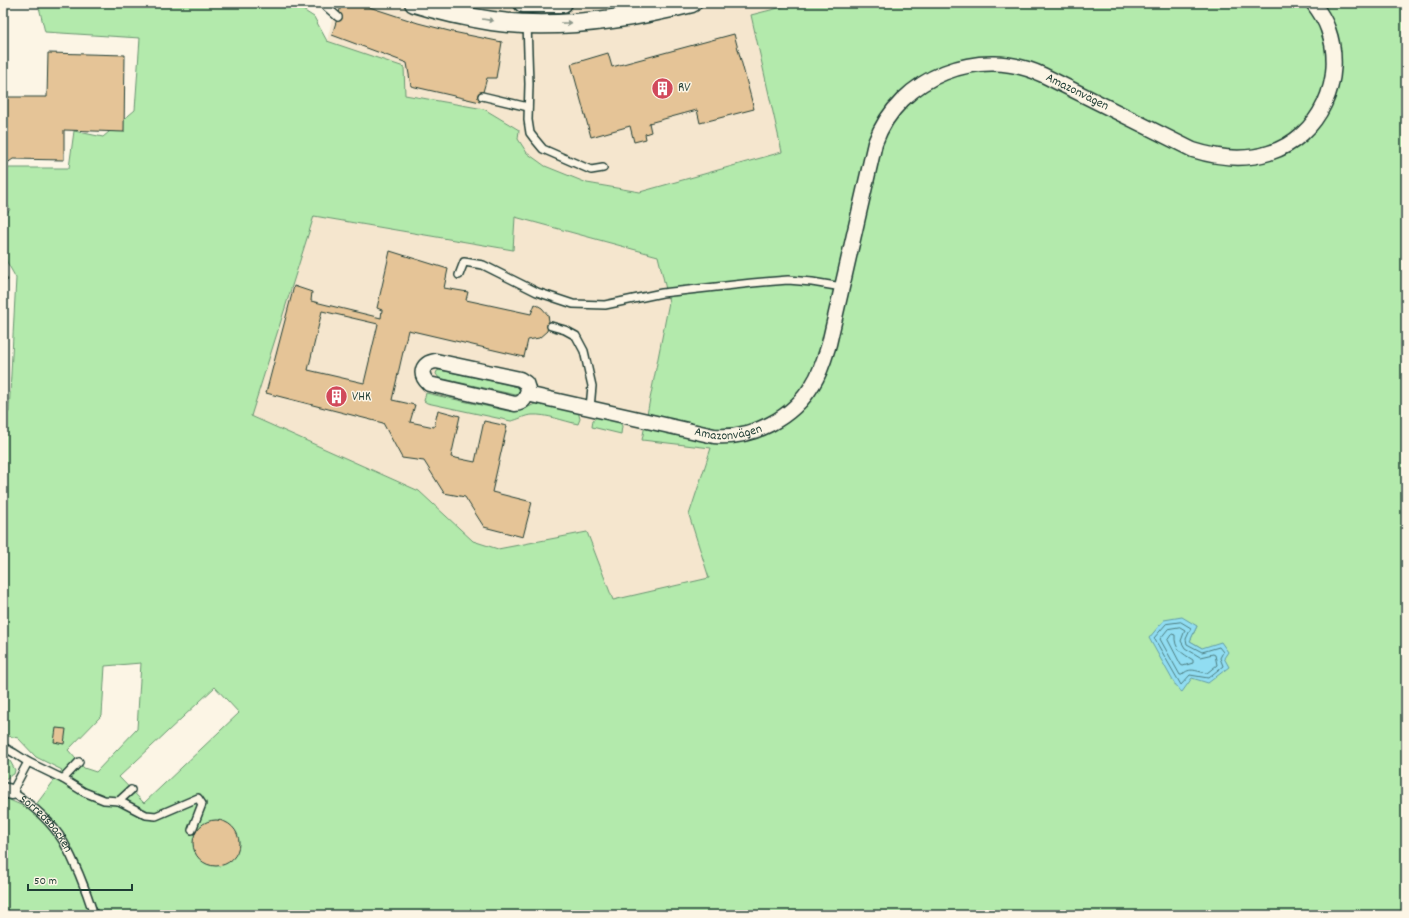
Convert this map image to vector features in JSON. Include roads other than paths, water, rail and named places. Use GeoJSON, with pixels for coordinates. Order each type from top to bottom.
{"type":"FeatureCollection","features":[{"type":"Feature","properties":{"kind":"street"},"geometry":{"type":"LineString","coordinates":[[414,3],[444,12],[486,20],[527,23],[575,23],[632,16],[692,3]]}},
{"type":"Feature","properties":{"kind":"street"},"geometry":{"type":"LineString","coordinates":[[523,3],[563,3]]}},
{"type":"Feature","properties":{"kind":"street"},"geometry":{"type":"LineString","coordinates":[[527,23],[529,3]]}},
{"type":"Feature","properties":{"kind":"street","name":"Amazonvägen"},"geometry":{"type":"LineString","coordinates":[[527,394],[714,436],[735,436],[763,428],[780,419],[796,407],[814,383],[829,344],[871,155],[877,138],[889,116],[901,101],[926,81],[947,71],[970,64],[995,63],[1020,66],[1043,75],[1194,150],[1217,157],[1235,158],[1255,156],[1279,149],[1300,136],[1317,118],[1328,96],[1333,79],[1333,47],[1326,23],[1313,3]]}},
{"type":"Feature","properties":{"kind":"street"},"geometry":{"type":"LineString","coordinates":[[436,361],[520,379],[526,383],[528,389],[527,394],[525,400],[515,404],[429,384],[424,380],[422,375],[425,365],[436,361]]}},
{"type":"Feature","properties":{"kind":"lane"},"geometry":{"type":"LineString","coordinates":[[322,3],[338,17]]}},
{"type":"Feature","properties":{"kind":"lane"},"geometry":{"type":"LineString","coordinates":[[527,23],[529,84],[528,120],[530,132],[533,138],[543,149],[591,170],[603,168]]}},
{"type":"Feature","properties":{"kind":"lane"},"geometry":{"type":"LineString","coordinates":[[482,96],[528,106]]}},
{"type":"Feature","properties":{"kind":"lane"},"geometry":{"type":"LineString","coordinates":[[459,275],[464,262],[483,265],[538,292],[573,304],[605,305],[662,293],[788,280],[842,287]]}},
{"type":"Feature","properties":{"kind":"lane"},"geometry":{"type":"LineString","coordinates":[[551,326],[565,330],[576,336],[584,351],[592,386],[590,408]]}},
{"type":"Feature","properties":{"kind":"lane"},"geometry":{"type":"LineString","coordinates":[[3,748],[63,779],[84,792],[104,800],[119,801],[146,815],[156,816],[198,798],[202,804],[192,830]]}},
{"type":"Feature","properties":{"kind":"lane"},"geometry":{"type":"LineString","coordinates":[[8,791],[28,762]]}},
{"type":"Feature","properties":{"kind":"lane"},"geometry":{"type":"LineString","coordinates":[[63,779],[79,762]]}},
{"type":"Feature","properties":{"kind":"lane"},"geometry":{"type":"LineString","coordinates":[[119,801],[131,790]]}},
{"type":"Feature","properties":{"kind":"lane","name":"Sörredsbacken"},"geometry":{"type":"LineString","coordinates":[[8,791],[36,808],[53,826],[63,841],[87,895],[94,915]]}},
{"type":"Feature","properties":{"kind":"water"},"geometry":{"type":"Polygon","coordinates":[[[1182,617],[1197,626],[1190,641],[1202,648],[1221,642],[1228,652],[1224,658],[1229,667],[1208,683],[1192,678],[1182,692],[1177,688],[1149,638],[1164,620],[1182,617]]]}},
{"type":"Feature","properties":{"kind":"place","name":"RV"},"geometry":{"type":"Point","coordinates":[663,88]}},
{"type":"Feature","properties":{"kind":"place","name":"VHK"},"geometry":{"type":"Point","coordinates":[336,397]}}]}
